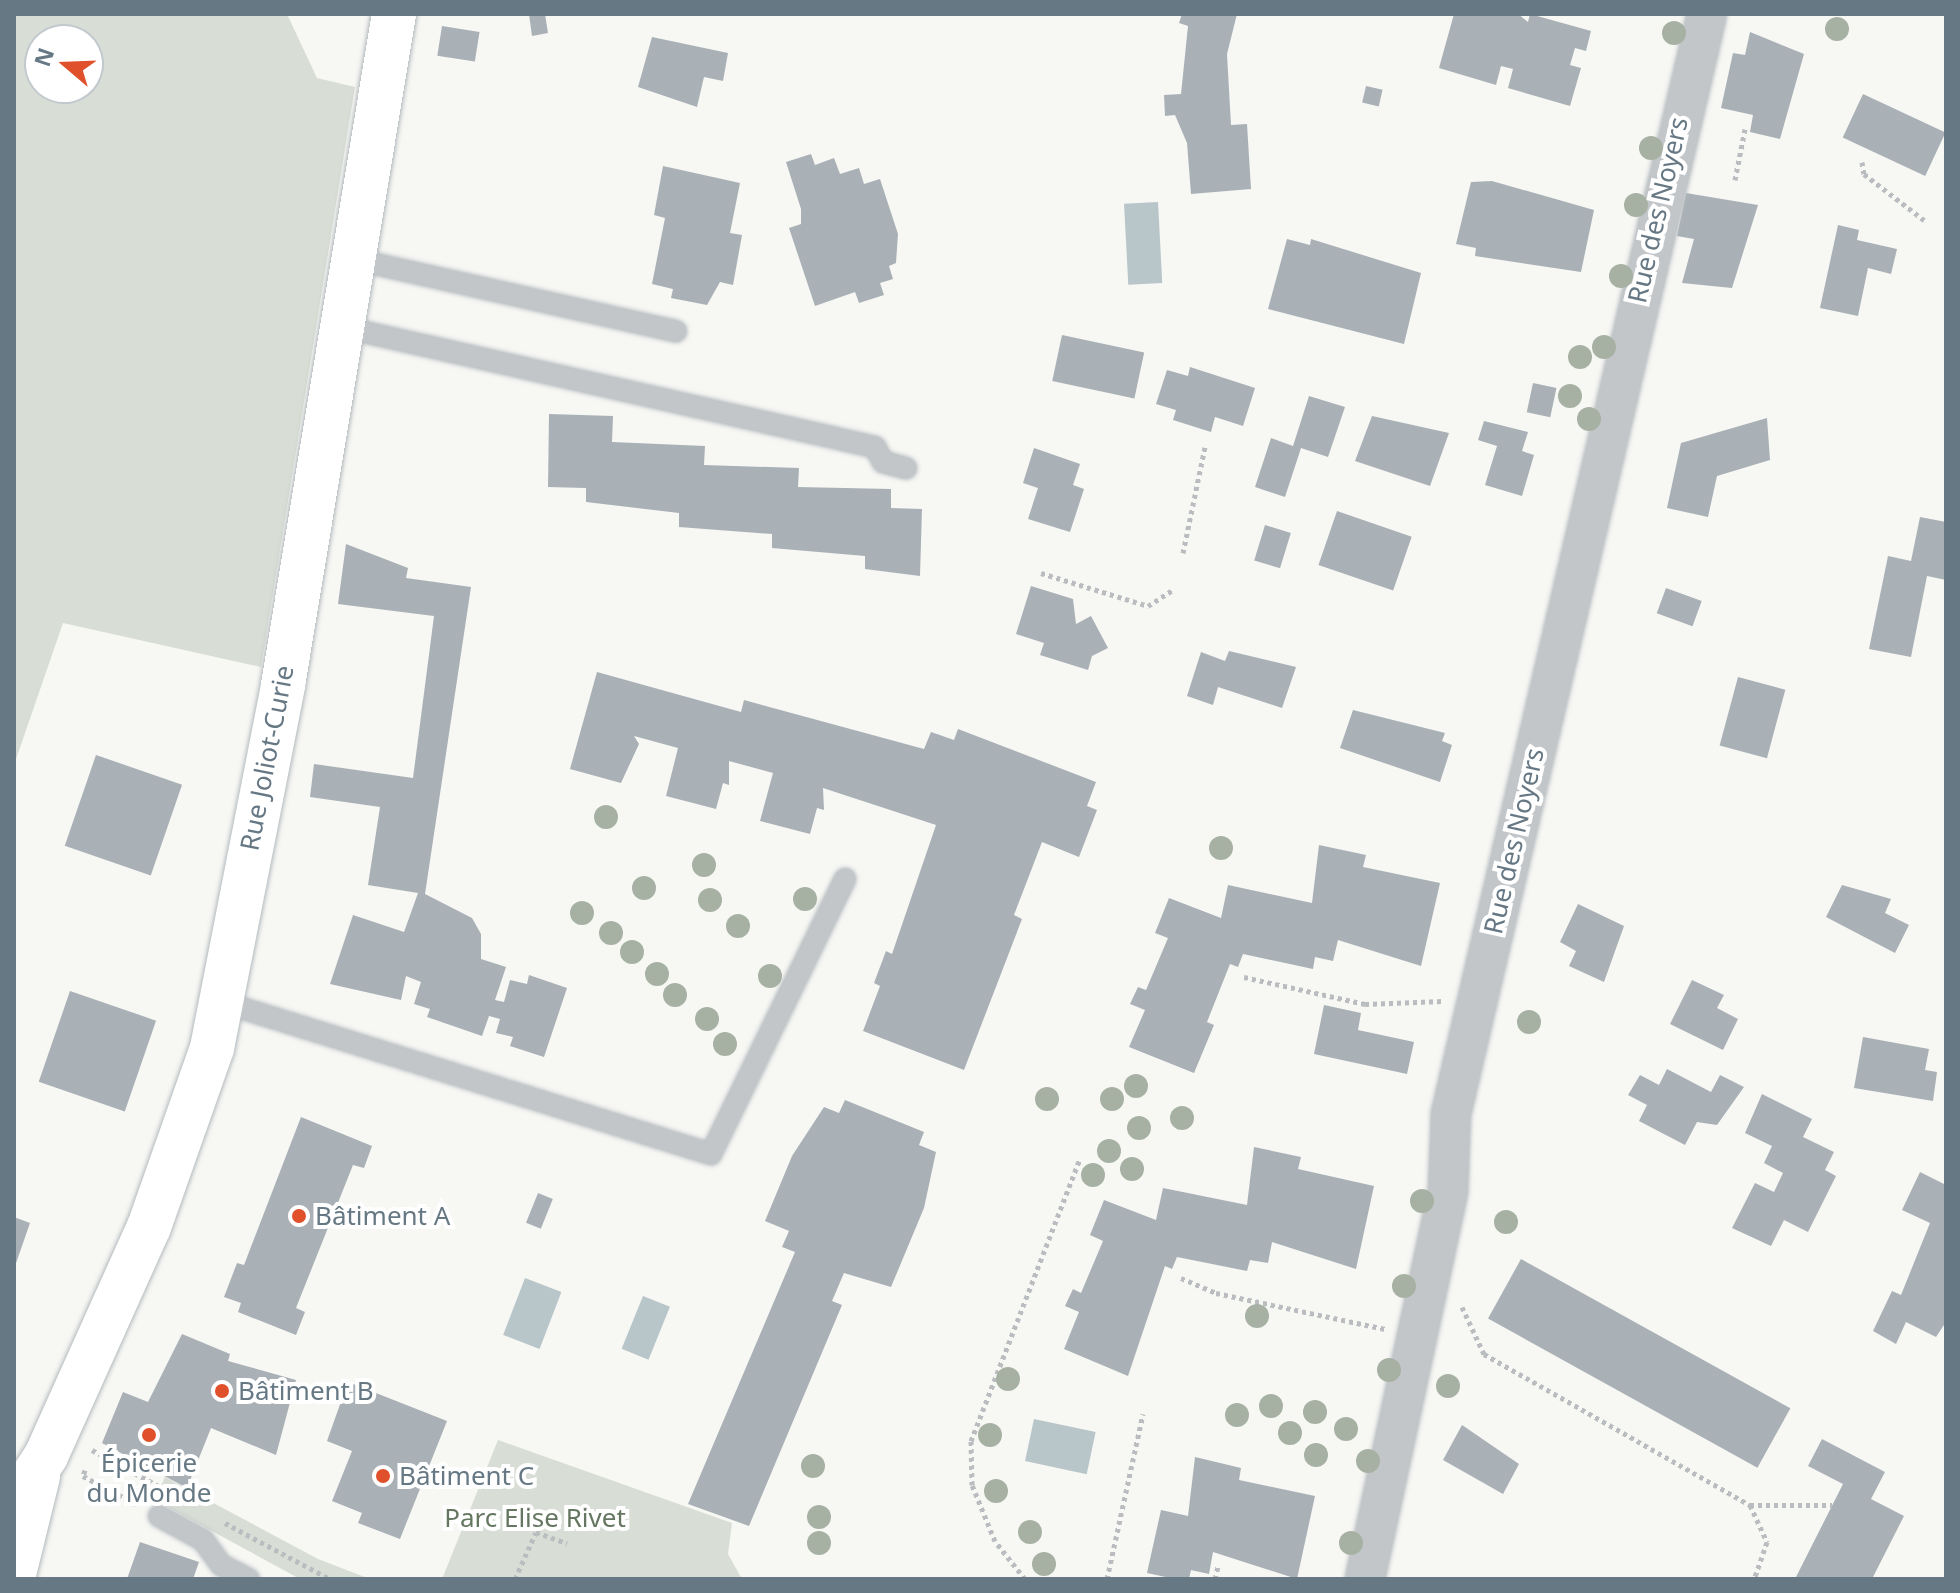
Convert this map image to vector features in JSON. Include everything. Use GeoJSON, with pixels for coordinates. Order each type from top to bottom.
{"type":"FeatureCollection","features":[{"type":"Feature","properties":{"kind":"main road","name":"Rue Joliot-Curie"},"geometry":{"type":"LineString","coordinates":[[14,1574],[26,1489],[191,1122],[222,1002],[342,327],[394,14]]}},
{"type":"Feature","properties":{"kind":"street","name":"Rue des Noyers"},"geometry":{"type":"LineString","coordinates":[[1365,1579],[1448,1191],[1451,1114],[1707,14]]}},
{"type":"Feature","properties":{"kind":"lane"},"geometry":{"type":"LineString","coordinates":[[353,259],[676,331]]}},
{"type":"Feature","properties":{"kind":"lane"},"geometry":{"type":"LineString","coordinates":[[342,327],[875,447],[883,462],[906,468]]}},
{"type":"Feature","properties":{"kind":"lane"},"geometry":{"type":"LineString","coordinates":[[222,1002],[711,1154],[845,879]]}},
{"type":"Feature","properties":{"kind":"lane"},"geometry":{"type":"LineString","coordinates":[[159,1516],[203,1540],[221,1565],[249,1579]]}},
{"type":"Feature","properties":{"kind":"path"},"geometry":{"type":"LineString","coordinates":[[1735,180],[1745,129]]}},
{"type":"Feature","properties":{"kind":"path"},"geometry":{"type":"LineString","coordinates":[[1862,162],[1864,174],[1924,220]]}},
{"type":"Feature","properties":{"kind":"path"},"geometry":{"type":"LineString","coordinates":[[1183,553],[1205,447]]}},
{"type":"Feature","properties":{"kind":"path"},"geometry":{"type":"LineString","coordinates":[[1041,573],[1148,606],[1173,590]]}},
{"type":"Feature","properties":{"kind":"path"},"geometry":{"type":"LineString","coordinates":[[1244,977],[1365,1004],[1420,996],[1475,1008]]}},
{"type":"Feature","properties":{"kind":"path"},"geometry":{"type":"LineString","coordinates":[[1025,1579],[995,1541],[972,1485],[971,1441],[1080,1159]]}},
{"type":"Feature","properties":{"kind":"path"},"geometry":{"type":"LineString","coordinates":[[1181,1278],[1216,1293],[1372,1326]]}},
{"type":"Feature","properties":{"kind":"path"},"geometry":{"type":"LineString","coordinates":[[1460,1293],[1465,1326],[1484,1354],[1750,1505],[1832,1505]]}},
{"type":"Feature","properties":{"kind":"path"},"geometry":{"type":"LineString","coordinates":[[1107,1579],[1143,1414]]}},
{"type":"Feature","properties":{"kind":"path"},"geometry":{"type":"LineString","coordinates":[[94,1451],[83,1476],[159,1516]]}},
{"type":"Feature","properties":{"kind":"path"},"geometry":{"type":"LineString","coordinates":[[1750,1505],[1767,1542],[1754,1579]]}},
{"type":"Feature","properties":{"kind":"path"},"geometry":{"type":"LineString","coordinates":[[515,1579],[536,1532],[567,1543]]}},
{"type":"Feature","properties":{"kind":"path"},"geometry":{"type":"LineString","coordinates":[[1215,1579],[1218,1566]]}},
{"type":"Feature","properties":{"kind":"green space"},"geometry":{"type":"Polygon","coordinates":[[[14,14],[287,14],[317,78],[355,87],[261,667],[63,623],[14,765],[14,14]]]}},
{"type":"Feature","properties":{"kind":"green space","name":"Parc Elise Rivet"},"geometry":{"type":"Polygon","coordinates":[[[498,1440],[732,1523],[728,1554],[742,1579],[442,1579],[498,1440]]]}},
{"type":"Feature","properties":{"kind":"green space"},"geometry":{"type":"Polygon","coordinates":[[[165,1477],[318,1559],[370,1579],[300,1579],[155,1500],[165,1477]]]}},
{"type":"Feature","properties":{"kind":"shaded area"},"geometry":{"type":"Polygon","coordinates":[[[1158,202],[1162,283],[1128,285],[1124,204],[1158,202]]]}},
{"type":"Feature","properties":{"kind":"shaded area"},"geometry":{"type":"Polygon","coordinates":[[[525,1278],[561,1292],[540,1349],[503,1335],[525,1278]]]}},
{"type":"Feature","properties":{"kind":"shaded area"},"geometry":{"type":"Polygon","coordinates":[[[643,1296],[670,1307],[649,1360],[622,1349],[643,1296]]]}},
{"type":"Feature","properties":{"kind":"shaded area"},"geometry":{"type":"Polygon","coordinates":[[[1034,1419],[1096,1432],[1087,1474],[1025,1461],[1034,1419]]]}},
{"type":"Feature","properties":{"kind":"building"},"geometry":{"type":"Polygon","coordinates":[[[529,14],[545,14],[548,33],[532,36],[529,14]]]}},
{"type":"Feature","properties":{"kind":"building"},"geometry":{"type":"Polygon","coordinates":[[[1182,14],[1237,14],[1227,54],[1231,125],[1247,124],[1251,189],[1191,194],[1187,143],[1175,115],[1165,116],[1164,95],[1181,94],[1188,26],[1179,23],[1182,14]]]}},
{"type":"Feature","properties":{"kind":"building"},"geometry":{"type":"Polygon","coordinates":[[[1454,14],[1518,14],[1528,22],[1530,14],[1591,31],[1586,51],[1575,48],[1570,65],[1581,68],[1570,106],[1508,88],[1513,69],[1501,66],[1496,85],[1439,68],[1454,14]]]}},
{"type":"Feature","properties":{"kind":"building"},"geometry":{"type":"Polygon","coordinates":[[[442,26],[480,32],[475,62],[437,56],[442,26]]]}},
{"type":"Feature","properties":{"kind":"building"},"geometry":{"type":"Polygon","coordinates":[[[1750,32],[1804,54],[1780,139],[1750,132],[1753,115],[1721,108],[1733,53],[1745,55],[1750,32]]]}},
{"type":"Feature","properties":{"kind":"building"},"geometry":{"type":"Polygon","coordinates":[[[652,37],[728,53],[723,81],[704,77],[697,107],[638,87],[652,37]]]}},
{"type":"Feature","properties":{"kind":"building"},"geometry":{"type":"Polygon","coordinates":[[[1366,86],[1383,90],[1379,106],[1362,103],[1366,86]]]}},
{"type":"Feature","properties":{"kind":"building"},"geometry":{"type":"Polygon","coordinates":[[[1863,94],[1945,132],[1925,176],[1843,138],[1863,94]]]}},
{"type":"Feature","properties":{"kind":"building"},"geometry":{"type":"Polygon","coordinates":[[[811,154],[815,165],[834,158],[840,174],[859,168],[864,184],[880,179],[898,234],[896,263],[889,266],[893,279],[880,283],[884,295],[859,303],[855,292],[815,306],[789,228],[801,224],[801,209],[786,162],[811,154]]]}},
{"type":"Feature","properties":{"kind":"building"},"geometry":{"type":"Polygon","coordinates":[[[663,166],[740,183],[730,233],[742,235],[733,285],[720,282],[707,305],[671,298],[673,289],[652,284],[665,218],[654,215],[663,166]]]}},
{"type":"Feature","properties":{"kind":"building"},"geometry":{"type":"Polygon","coordinates":[[[1492,181],[1594,210],[1581,272],[1475,256],[1476,248],[1456,244],[1471,182],[1492,181]]]}},
{"type":"Feature","properties":{"kind":"building"},"geometry":{"type":"Polygon","coordinates":[[[1686,193],[1758,205],[1732,288],[1682,283],[1694,239],[1677,236],[1686,193]]]}},
{"type":"Feature","properties":{"kind":"building"},"geometry":{"type":"Polygon","coordinates":[[[1838,225],[1859,230],[1857,240],[1897,249],[1891,274],[1868,268],[1858,316],[1820,308],[1838,225]]]}},
{"type":"Feature","properties":{"kind":"building"},"geometry":{"type":"Polygon","coordinates":[[[1287,239],[1310,245],[1311,239],[1421,273],[1404,344],[1268,309],[1287,239]]]}},
{"type":"Feature","properties":{"kind":"building"},"geometry":{"type":"Polygon","coordinates":[[[1062,335],[1144,352],[1134,398],[1052,381],[1062,335]]]}},
{"type":"Feature","properties":{"kind":"building"},"geometry":{"type":"Polygon","coordinates":[[[1190,367],[1255,388],[1243,426],[1215,417],[1211,432],[1173,420],[1176,410],[1156,404],[1167,370],[1188,376],[1190,367]]]}},
{"type":"Feature","properties":{"kind":"building"},"geometry":{"type":"Polygon","coordinates":[[[1533,383],[1556,388],[1550,417],[1527,412],[1533,383]]]}},
{"type":"Feature","properties":{"kind":"building"},"geometry":{"type":"Polygon","coordinates":[[[1309,396],[1345,407],[1328,457],[1301,448],[1285,497],[1255,487],[1271,438],[1293,446],[1309,396]]]}},
{"type":"Feature","properties":{"kind":"building"},"geometry":{"type":"Polygon","coordinates":[[[549,414],[613,416],[612,442],[705,446],[704,465],[799,468],[798,487],[891,489],[891,508],[922,509],[920,576],[865,569],[865,556],[772,548],[772,534],[679,527],[679,513],[586,502],[586,488],[548,487],[549,414]]]}},
{"type":"Feature","properties":{"kind":"building"},"geometry":{"type":"Polygon","coordinates":[[[1372,416],[1449,433],[1430,486],[1355,461],[1372,416]]]}},
{"type":"Feature","properties":{"kind":"building"},"geometry":{"type":"Polygon","coordinates":[[[1767,418],[1770,460],[1717,476],[1708,517],[1667,508],[1681,443],[1767,418]]]}},
{"type":"Feature","properties":{"kind":"building"},"geometry":{"type":"Polygon","coordinates":[[[1484,421],[1528,432],[1522,451],[1534,455],[1522,496],[1485,485],[1497,446],[1478,440],[1484,421]]]}},
{"type":"Feature","properties":{"kind":"building"},"geometry":{"type":"Polygon","coordinates":[[[1034,448],[1080,464],[1073,485],[1084,489],[1070,532],[1028,519],[1038,488],[1023,483],[1034,448]]]}},
{"type":"Feature","properties":{"kind":"building"},"geometry":{"type":"Polygon","coordinates":[[[1337,511],[1412,537],[1393,591],[1318,565],[1337,511]]]}},
{"type":"Feature","properties":{"kind":"building"},"geometry":{"type":"Polygon","coordinates":[[[1920,517],[1946,522],[1946,580],[1927,576],[1911,657],[1869,649],[1888,556],[1911,561],[1920,517]]]}},
{"type":"Feature","properties":{"kind":"building"},"geometry":{"type":"Polygon","coordinates":[[[1265,525],[1291,533],[1280,568],[1254,560],[1265,525]]]}},
{"type":"Feature","properties":{"kind":"building"},"geometry":{"type":"Polygon","coordinates":[[[346,544],[408,568],[406,578],[471,587],[425,894],[472,918],[481,934],[481,959],[506,967],[495,1000],[504,1002],[510,980],[527,984],[529,975],[567,988],[544,1057],[510,1046],[513,1037],[496,1033],[500,1019],[489,1016],[482,1036],[427,1017],[430,1009],[414,1004],[421,982],[406,976],[401,1000],[330,984],[353,915],[404,932],[418,893],[368,885],[380,807],[310,797],[314,764],[413,778],[434,616],[338,604],[346,544]]]}},
{"type":"Feature","properties":{"kind":"building"},"geometry":{"type":"Polygon","coordinates":[[[1031,586],[1073,599],[1076,624],[1091,616],[1108,648],[1092,656],[1088,670],[1040,655],[1044,643],[1016,634],[1031,586]]]}},
{"type":"Feature","properties":{"kind":"building"},"geometry":{"type":"Polygon","coordinates":[[[1666,588],[1702,601],[1692,626],[1657,613],[1666,588]]]}},
{"type":"Feature","properties":{"kind":"building"},"geometry":{"type":"Polygon","coordinates":[[[1229,651],[1296,667],[1282,708],[1218,687],[1213,705],[1187,696],[1201,652],[1225,661],[1229,651]]]}},
{"type":"Feature","properties":{"kind":"building"},"geometry":{"type":"Polygon","coordinates":[[[597,672],[741,712],[744,700],[924,749],[931,732],[954,740],[958,729],[1096,782],[1087,806],[1097,810],[1079,857],[1042,842],[1014,915],[1022,919],[964,1070],[863,1031],[880,986],[874,983],[886,951],[892,954],[936,825],[823,788],[824,810],[817,808],[810,834],[760,821],[773,773],[729,761],[729,785],[723,783],[716,809],[666,796],[678,748],[634,736],[639,744],[621,783],[570,769],[597,672]]]}},
{"type":"Feature","properties":{"kind":"building"},"geometry":{"type":"Polygon","coordinates":[[[1738,677],[1785,690],[1767,758],[1720,746],[1738,677]]]}},
{"type":"Feature","properties":{"kind":"building"},"geometry":{"type":"Polygon","coordinates":[[[1353,710],[1445,733],[1442,741],[1452,745],[1440,782],[1340,748],[1353,710]]]}},
{"type":"Feature","properties":{"kind":"building"},"geometry":{"type":"Polygon","coordinates":[[[96,755],[182,785],[151,875],[65,846],[96,755]]]}},
{"type":"Feature","properties":{"kind":"building"},"geometry":{"type":"Polygon","coordinates":[[[1319,845],[1366,855],[1363,867],[1440,883],[1421,966],[1338,940],[1333,961],[1315,957],[1313,969],[1243,954],[1238,967],[1230,964],[1207,1022],[1214,1025],[1194,1073],[1129,1047],[1145,1010],[1130,1004],[1138,987],[1146,990],[1168,938],[1155,933],[1169,898],[1221,918],[1228,885],[1312,903],[1319,845]]]}},
{"type":"Feature","properties":{"kind":"building"},"geometry":{"type":"Polygon","coordinates":[[[1842,885],[1891,899],[1885,913],[1909,925],[1895,953],[1826,917],[1842,885]]]}},
{"type":"Feature","properties":{"kind":"building"},"geometry":{"type":"Polygon","coordinates":[[[1578,904],[1624,926],[1604,982],[1569,966],[1576,951],[1560,942],[1578,904]]]}},
{"type":"Feature","properties":{"kind":"building"},"geometry":{"type":"Polygon","coordinates":[[[1692,980],[1724,995],[1717,1008],[1738,1019],[1723,1050],[1670,1024],[1692,980]]]}},
{"type":"Feature","properties":{"kind":"building"},"geometry":{"type":"Polygon","coordinates":[[[70,991],[156,1021],[125,1111],[39,1082],[70,991]]]}},
{"type":"Feature","properties":{"kind":"building"},"geometry":{"type":"Polygon","coordinates":[[[1324,1005],[1361,1013],[1358,1030],[1414,1042],[1407,1074],[1314,1054],[1324,1005]]]}},
{"type":"Feature","properties":{"kind":"building"},"geometry":{"type":"Polygon","coordinates":[[[1863,1037],[1929,1049],[1925,1070],[1937,1072],[1933,1101],[1854,1088],[1863,1037]]]}},
{"type":"Feature","properties":{"kind":"building"},"geometry":{"type":"Polygon","coordinates":[[[1667,1069],[1711,1092],[1720,1075],[1744,1087],[1717,1125],[1697,1122],[1685,1145],[1639,1121],[1647,1105],[1628,1095],[1640,1075],[1659,1085],[1667,1069]]]}},
{"type":"Feature","properties":{"kind":"building"},"geometry":{"type":"Polygon","coordinates":[[[1762,1094],[1812,1119],[1803,1137],[1834,1152],[1825,1170],[1836,1176],[1808,1232],[1784,1220],[1771,1246],[1732,1228],[1755,1183],[1774,1192],[1783,1173],[1764,1163],[1772,1146],[1745,1133],[1762,1094]]]}},
{"type":"Feature","properties":{"kind":"building"},"geometry":{"type":"Polygon","coordinates":[[[845,1100],[924,1132],[919,1145],[936,1152],[924,1208],[891,1287],[844,1273],[832,1301],[842,1305],[749,1526],[688,1504],[795,1252],[782,1247],[789,1231],[765,1221],[792,1156],[824,1107],[839,1113],[845,1100]]]}},
{"type":"Feature","properties":{"kind":"building","name":"Bâtiment A"},"geometry":{"type":"Polygon","coordinates":[[[301,1117],[372,1146],[364,1168],[353,1165],[296,1308],[305,1312],[296,1335],[238,1312],[241,1303],[224,1297],[237,1263],[244,1265],[301,1117]]]}},
{"type":"Feature","properties":{"kind":"building"},"geometry":{"type":"Polygon","coordinates":[[[1254,1147],[1301,1157],[1298,1169],[1374,1186],[1356,1269],[1272,1242],[1268,1263],[1250,1260],[1247,1271],[1177,1257],[1172,1269],[1165,1266],[1128,1376],[1064,1349],[1079,1312],[1065,1306],[1073,1289],[1081,1293],[1103,1241],[1090,1235],[1104,1200],[1156,1220],[1163,1188],[1247,1205],[1254,1147]]]}},
{"type":"Feature","properties":{"kind":"building"},"geometry":{"type":"Polygon","coordinates":[[[1920,1172],[1946,1185],[1946,1322],[1936,1337],[1906,1322],[1896,1344],[1873,1331],[1892,1291],[1901,1295],[1930,1223],[1902,1210],[1920,1172]]]}},
{"type":"Feature","properties":{"kind":"building"},"geometry":{"type":"Polygon","coordinates":[[[538,1193],[553,1199],[541,1229],[526,1223],[538,1193]]]}},
{"type":"Feature","properties":{"kind":"building"},"geometry":{"type":"Polygon","coordinates":[[[14,1217],[30,1223],[14,1269],[14,1217]]]}},
{"type":"Feature","properties":{"kind":"building"},"geometry":{"type":"Polygon","coordinates":[[[1521,1259],[1790,1408],[1757,1468],[1488,1318],[1521,1259]]]}},
{"type":"Feature","properties":{"kind":"building","name":"Bâtiment B"},"geometry":{"type":"Polygon","coordinates":[[[182,1334],[230,1354],[228,1361],[296,1380],[276,1455],[211,1428],[187,1488],[102,1443],[123,1392],[148,1402],[182,1334]]]}},
{"type":"Feature","properties":{"kind":"building","name":"Bâtiment C"},"geometry":{"type":"Polygon","coordinates":[[[348,1382],[447,1421],[400,1539],[358,1523],[362,1513],[332,1501],[352,1451],[327,1441],[348,1382]]]}},
{"type":"Feature","properties":{"kind":"building"},"geometry":{"type":"Polygon","coordinates":[[[1462,1425],[1519,1464],[1503,1494],[1443,1460],[1462,1425]]]}},
{"type":"Feature","properties":{"kind":"building"},"geometry":{"type":"Polygon","coordinates":[[[1822,1439],[1885,1472],[1871,1499],[1904,1516],[1872,1579],[1795,1579],[1843,1484],[1808,1466],[1822,1439]]]}},
{"type":"Feature","properties":{"kind":"building"},"geometry":{"type":"Polygon","coordinates":[[[1195,1457],[1241,1468],[1239,1480],[1315,1496],[1297,1579],[1213,1552],[1209,1574],[1191,1570],[1189,1579],[1175,1579],[1147,1573],[1161,1510],[1188,1516],[1195,1457]]]}},
{"type":"Feature","properties":{"kind":"building"},"geometry":{"type":"Polygon","coordinates":[[[140,1542],[199,1562],[193,1579],[127,1579],[140,1542]]]}},
{"type":"Feature","properties":{"kind":"place","name":"Bâtiment A"},"geometry":{"type":"Point","coordinates":[299,1216]}},
{"type":"Feature","properties":{"kind":"place","name":"Bâtiment B"},"geometry":{"type":"Point","coordinates":[222,1391]}},
{"type":"Feature","properties":{"kind":"place","name":"Épicerie du Monde"},"geometry":{"type":"Point","coordinates":[149,1435]}},
{"type":"Feature","properties":{"kind":"place","name":"Bâtiment C"},"geometry":{"type":"Point","coordinates":[383,1476]}}]}
